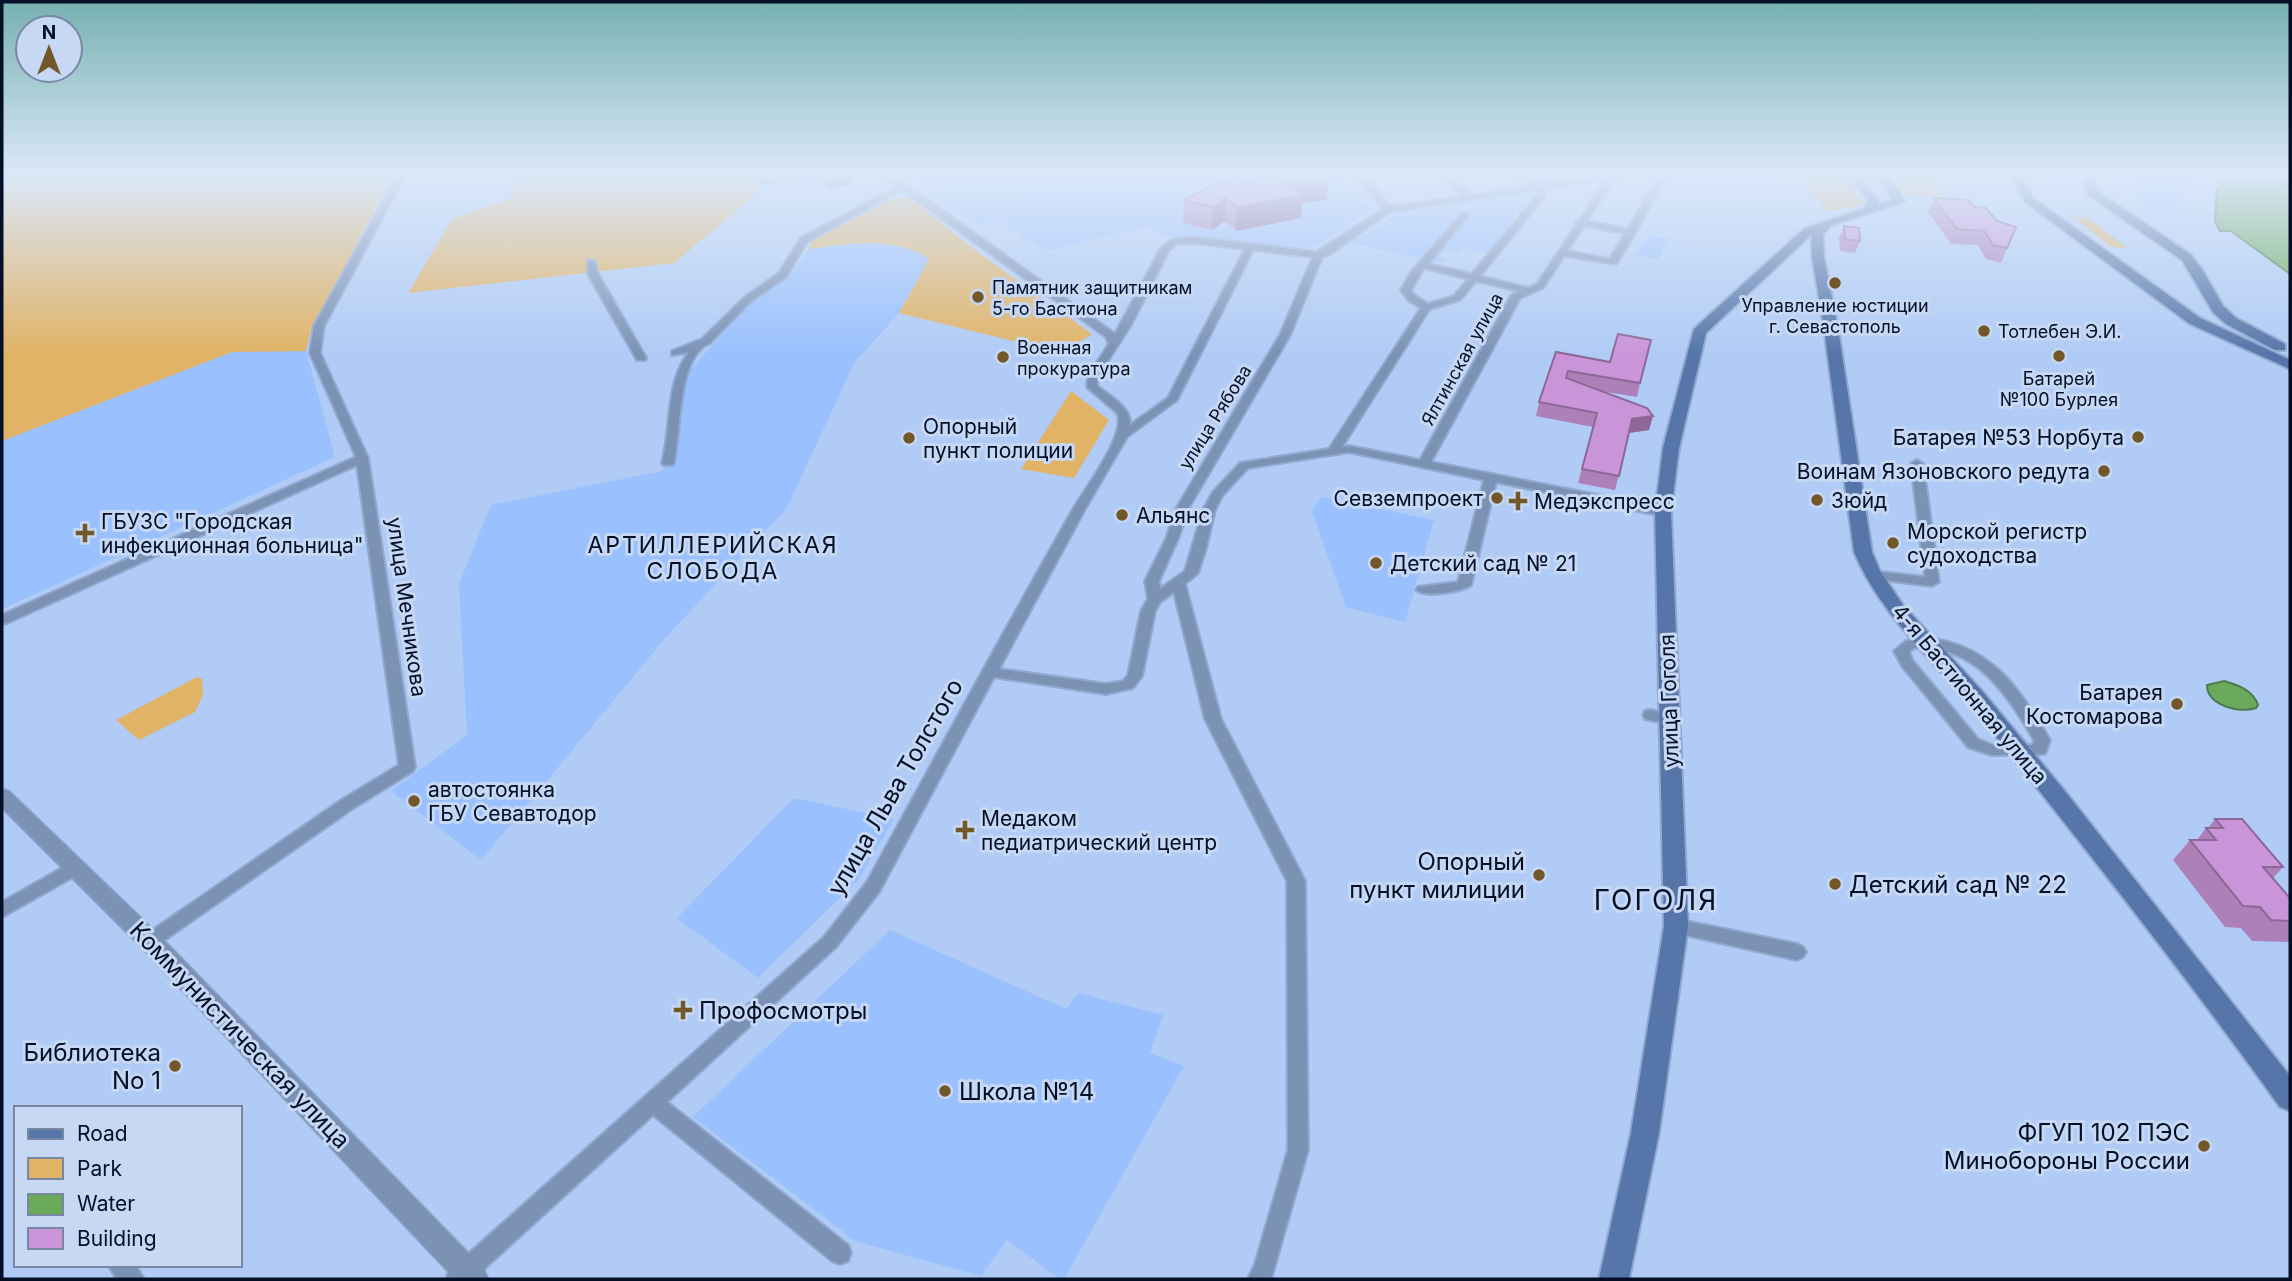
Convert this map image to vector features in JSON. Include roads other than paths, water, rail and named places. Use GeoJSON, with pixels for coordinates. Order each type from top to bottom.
{"type":"FeatureCollection","features":[{"type":"Feature","properties":{"kind":"main road","name":"улица Гоголя"},"geometry":{"type":"LineString","coordinates":[[1614,1279],[1643,1146],[1676,926],[1660,717],[1663,512],[1671,448],[1699,332],[1806,234]]}},
{"type":"Feature","properties":{"kind":"main road","name":"4-я Бастионная улица"},"geometry":{"type":"LineString","coordinates":[[1818,234],[1818,257],[1831,328],[1863,552],[1872,575],[2156,920],[2290,1098]]}},
{"type":"Feature","properties":{"kind":"main road"},"geometry":{"type":"LineString","coordinates":[[2076,234],[2185,314],[2222,335],[2290,365]]}},
{"type":"Feature","properties":{"kind":"main road"},"geometry":{"type":"LineString","coordinates":[[2151,234],[2186,257],[2196,267],[2220,311],[2259,337],[2290,352]]}},
{"type":"Feature","properties":{"kind":"street","name":"улица Мечникова"},"geometry":{"type":"LineString","coordinates":[[150,941],[346,805],[407,767],[362,458],[315,353],[319,326],[369,234]]}},
{"type":"Feature","properties":{"kind":"street"},"geometry":{"type":"LineString","coordinates":[[676,353],[706,341],[760,289],[783,275],[804,240],[816,234]]}},
{"type":"Feature","properties":{"kind":"street"},"geometry":{"type":"LineString","coordinates":[[968,234],[1103,329],[1114,344]]}},
{"type":"Feature","properties":{"kind":"street"},"geometry":{"type":"LineString","coordinates":[[1123,435],[1125,418],[1121,411],[1092,387],[1093,376],[1126,325],[1163,250],[1174,243],[1192,240],[1318,255],[1353,234]]}},
{"type":"Feature","properties":{"kind":"street"},"geometry":{"type":"LineString","coordinates":[[1427,307],[1411,298],[1406,290],[1422,265],[1449,234]]}},
{"type":"Feature","properties":{"kind":"street"},"geometry":{"type":"LineString","coordinates":[[1334,450],[1427,307],[1457,298],[1510,234]]}},
{"type":"Feature","properties":{"kind":"street","name":"Ялтинская улица"},"geometry":{"type":"LineString","coordinates":[[1424,464],[1516,296],[1540,286],[1572,234]]}},
{"type":"Feature","properties":{"kind":"street"},"geometry":{"type":"LineString","coordinates":[[1561,253],[1613,262],[1631,234]]}},
{"type":"Feature","properties":{"kind":"street"},"geometry":{"type":"LineString","coordinates":[[1123,435],[1172,400],[1250,247]]}},
{"type":"Feature","properties":{"kind":"street","name":"улица Рябова"},"geometry":{"type":"LineString","coordinates":[[990,672],[1106,689],[1122,688],[1135,676],[1148,611],[1155,599],[1152,581],[1172,539],[1182,509],[1285,335],[1318,255]]}},
{"type":"Feature","properties":{"kind":"street"},"geometry":{"type":"LineString","coordinates":[[591,262],[593,274],[641,358]]}},
{"type":"Feature","properties":{"kind":"street"},"geometry":{"type":"LineString","coordinates":[[1422,265],[1526,290]]}},
{"type":"Feature","properties":{"kind":"street"},"geometry":{"type":"LineString","coordinates":[[1103,329],[1114,331],[1126,325]]}},
{"type":"Feature","properties":{"kind":"street"},"geometry":{"type":"LineString","coordinates":[[668,463],[674,443],[680,373],[697,346]]}},
{"type":"Feature","properties":{"kind":"street","name":"улица Льва Толстого"},"geometry":{"type":"LineString","coordinates":[[466,1277],[652,1102],[830,942],[857,910],[920,805],[1083,501],[1123,435]]}},
{"type":"Feature","properties":{"kind":"street"},"geometry":{"type":"LineString","coordinates":[[1155,599],[1191,573],[1209,510],[1217,495],[1244,466],[1334,450],[1349,449],[1663,512]]}},
{"type":"Feature","properties":{"kind":"street"},"geometry":{"type":"LineString","coordinates":[[2,620],[362,458]]}},
{"type":"Feature","properties":{"kind":"street"},"geometry":{"type":"LineString","coordinates":[[1872,575],[1932,582],[1917,464]]}},
{"type":"Feature","properties":{"kind":"street"},"geometry":{"type":"LineString","coordinates":[[1423,590],[1464,585],[1491,477]]}},
{"type":"Feature","properties":{"kind":"street"},"geometry":{"type":"LineString","coordinates":[[1178,582],[1213,719],[1296,881],[1298,1150],[1265,1269],[1259,1279]]}},
{"type":"Feature","properties":{"kind":"street"},"geometry":{"type":"LineString","coordinates":[[1928,643],[1959,646],[1971,653],[2005,687],[2042,740],[2040,750],[1991,750],[1973,743],[1907,663],[1901,651],[1910,644],[1928,643]]}},
{"type":"Feature","properties":{"kind":"street","name":"Коммунистическая улица"},"geometry":{"type":"LineString","coordinates":[[2,796],[150,941],[466,1277]]}},
{"type":"Feature","properties":{"kind":"street"},"geometry":{"type":"LineString","coordinates":[[2,910],[76,867]]}},
{"type":"Feature","properties":{"kind":"street"},"geometry":{"type":"LineString","coordinates":[[1676,926],[1797,952]]}},
{"type":"Feature","properties":{"kind":"street"},"geometry":{"type":"LineString","coordinates":[[652,1102],[840,1253]]}},
{"type":"Feature","properties":{"kind":"water"},"geometry":{"type":"Polygon","coordinates":[[[2235,234],[2290,234],[2290,274],[2235,234]]]}},
{"type":"Feature","properties":{"kind":"water"},"geometry":{"type":"Polygon","coordinates":[[[2224,681],[2249,692],[2256,700],[2256,708],[2233,709],[2212,698],[2207,685],[2224,681]]]}},
{"type":"Feature","properties":{"kind":"place","name":"Управление юстиции г. Севастополь"},"geometry":{"type":"Point","coordinates":[1835,283]}},
{"type":"Feature","properties":{"kind":"place","name":"Памятник защитникам 5-го Бастиона"},"geometry":{"type":"Point","coordinates":[978,297]}},
{"type":"Feature","properties":{"kind":"place","name":"Тотлебен Э.И."},"geometry":{"type":"Point","coordinates":[1984,331]}},
{"type":"Feature","properties":{"kind":"place","name":"Батарей №100 Бурлея"},"geometry":{"type":"Point","coordinates":[2059,356]}},
{"type":"Feature","properties":{"kind":"place","name":"Военная прокуратура"},"geometry":{"type":"Point","coordinates":[1003,357]}},
{"type":"Feature","properties":{"kind":"place","name":"Батарея №53 Норбута"},"geometry":{"type":"Point","coordinates":[2138,437]}},
{"type":"Feature","properties":{"kind":"place","name":"Опорный пункт полиции"},"geometry":{"type":"Point","coordinates":[909,438]}},
{"type":"Feature","properties":{"kind":"place","name":"Воинам Язоновского редута"},"geometry":{"type":"Point","coordinates":[2104,471]}},
{"type":"Feature","properties":{"kind":"place","name":"Севземпроект"},"geometry":{"type":"Point","coordinates":[1497,498]}},
{"type":"Feature","properties":{"kind":"place","name":"Зюйд"},"geometry":{"type":"Point","coordinates":[1817,500]}},
{"type":"Feature","properties":{"kind":"place","name":"Медэкспресс"},"geometry":{"type":"Point","coordinates":[1518,501]}},
{"type":"Feature","properties":{"kind":"place","name":"Альянс"},"geometry":{"type":"Point","coordinates":[1122,515]}},
{"type":"Feature","properties":{"kind":"place","name":"ГБУЗС \"Городская инфекционная больница\""},"geometry":{"type":"Point","coordinates":[85,533]}},
{"type":"Feature","properties":{"kind":"place","name":"Морской регистр судоходства"},"geometry":{"type":"Point","coordinates":[1893,543]}},
{"type":"Feature","properties":{"kind":"place","name":"Детский сад № 21"},"geometry":{"type":"Point","coordinates":[1376,563]}},
{"type":"Feature","properties":{"kind":"place","name":"Батарея Костомарова"},"geometry":{"type":"Point","coordinates":[2177,704]}},
{"type":"Feature","properties":{"kind":"place","name":"автостоянка ГБУ Севавтодор"},"geometry":{"type":"Point","coordinates":[414,801]}},
{"type":"Feature","properties":{"kind":"place","name":"Медаком педиатрический центр"},"geometry":{"type":"Point","coordinates":[965,830]}},
{"type":"Feature","properties":{"kind":"place","name":"Опорный пункт милиции"},"geometry":{"type":"Point","coordinates":[1539,875]}},
{"type":"Feature","properties":{"kind":"place","name":"Детский сад № 22"},"geometry":{"type":"Point","coordinates":[1835,884]}},
{"type":"Feature","properties":{"kind":"place","name":"Профосмотры"},"geometry":{"type":"Point","coordinates":[683,1010]}},
{"type":"Feature","properties":{"kind":"place","name":"Библиотека No 1"},"geometry":{"type":"Point","coordinates":[175,1066]}},
{"type":"Feature","properties":{"kind":"place","name":"Школа №14"},"geometry":{"type":"Point","coordinates":[945,1091]}},
{"type":"Feature","properties":{"kind":"place","name":"ФГУП 102 ПЭС Минобороны России"},"geometry":{"type":"Point","coordinates":[2204,1146]}},
{"type":"Feature","properties":{"kind":"district","name":"АРТИЛЛЕРИЙСКАЯ СЛОБОДА"},"geometry":{"type":"Point","coordinates":[713,558]}},
{"type":"Feature","properties":{"kind":"district","name":"ГОГОЛЯ"},"geometry":{"type":"Point","coordinates":[1656,900]}}]}
